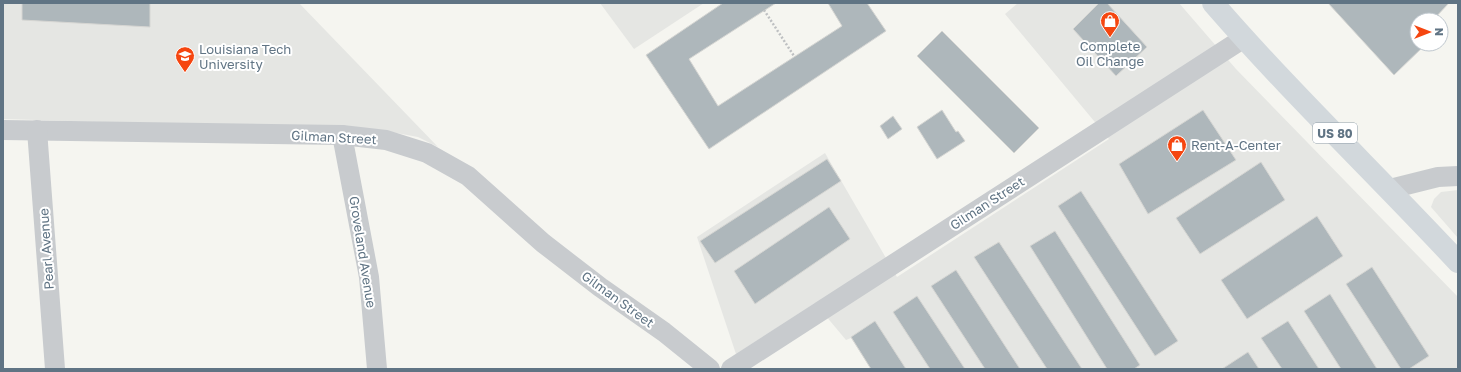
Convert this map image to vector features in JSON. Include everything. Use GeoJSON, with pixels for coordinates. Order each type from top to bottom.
{"type":"FeatureCollection","features":[{"type":"Feature","properties":{"kind":"main road","name":"US 80"},"geometry":{"type":"LineString","coordinates":[[1213,3],[1244,38],[1390,189],[1458,262]]}},
{"type":"Feature","properties":{"kind":"street","name":"Gilman Street"},"geometry":{"type":"LineString","coordinates":[[731,369],[1244,38]]}},
{"type":"Feature","properties":{"kind":"street","name":"Gilman Street"},"geometry":{"type":"LineString","coordinates":[[3,130],[342,135],[386,140],[427,153],[468,176],[549,247],[600,287],[664,332],[710,369]]}},
{"type":"Feature","properties":{"kind":"street","name":"Pearl Avenue"},"geometry":{"type":"LineString","coordinates":[[37,130],[55,369]]}},
{"type":"Feature","properties":{"kind":"street","name":"Groveland Avenue"},"geometry":{"type":"LineString","coordinates":[[342,135],[369,277],[377,369]]}},
{"type":"Feature","properties":{"kind":"street"},"geometry":{"type":"LineString","coordinates":[[1390,189],[1438,176],[1458,176]]}},
{"type":"Feature","properties":{"kind":"path"},"geometry":{"type":"LineString","coordinates":[[764,10],[794,56]]}},
{"type":"Feature","properties":{"kind":"shaded area","name":"Louisiana Tech University"},"geometry":{"type":"Polygon","coordinates":[[[3,3],[299,3],[438,147],[418,137],[380,130],[3,119],[3,3]]]}},
{"type":"Feature","properties":{"kind":"shaded area"},"geometry":{"type":"Polygon","coordinates":[[[600,3],[704,3],[634,49],[600,3]]]}},
{"type":"Feature","properties":{"kind":"shaded area"},"geometry":{"type":"Polygon","coordinates":[[[1018,3],[1179,3],[1236,69],[1458,297],[1458,369],[871,369],[851,338],[846,340],[815,303],[736,354],[697,237],[825,153],[897,277],[1109,139],[1005,14],[1018,3]]]}},
{"type":"Feature","properties":{"kind":"shaded area"},"geometry":{"type":"Polygon","coordinates":[[[1458,190],[1458,238],[1431,207],[1434,199],[1441,192],[1458,190]]]}},
{"type":"Feature","properties":{"kind":"building"},"geometry":{"type":"Polygon","coordinates":[[[22,3],[150,3],[150,27],[22,20],[22,3]]]}},
{"type":"Feature","properties":{"kind":"building"},"geometry":{"type":"Polygon","coordinates":[[[723,3],[776,3],[689,59],[718,106],[842,26],[828,3],[867,3],[886,31],[709,149],[646,55],[723,3]]]}},
{"type":"Feature","properties":{"kind":"building","name":"Complete Oil Change"},"geometry":{"type":"Polygon","coordinates":[[[1099,3],[1107,3],[1147,47],[1116,76],[1073,29],[1099,3]]]}},
{"type":"Feature","properties":{"kind":"building"},"geometry":{"type":"Polygon","coordinates":[[[1328,3],[1449,3],[1441,12],[1409,12],[1409,52],[1418,52],[1394,75],[1328,3]]]}},
{"type":"Feature","properties":{"kind":"building"},"geometry":{"type":"Polygon","coordinates":[[[942,31],[1039,128],[1014,153],[917,56],[942,31]]]}},
{"type":"Feature","properties":{"kind":"building"},"geometry":{"type":"Polygon","coordinates":[[[942,110],[956,132],[958,131],[965,141],[937,159],[917,127],[942,110]]]}},
{"type":"Feature","properties":{"kind":"building","name":"Rent-A-Center"},"geometry":{"type":"Polygon","coordinates":[[[1203,110],[1236,160],[1148,214],[1119,164],[1203,110]]]}},
{"type":"Feature","properties":{"kind":"building"},"geometry":{"type":"Polygon","coordinates":[[[893,116],[902,129],[888,139],[880,126],[893,116]]]}},
{"type":"Feature","properties":{"kind":"building"},"geometry":{"type":"Polygon","coordinates":[[[827,159],[841,181],[715,263],[700,241],[827,159]]]}},
{"type":"Feature","properties":{"kind":"building"},"geometry":{"type":"Polygon","coordinates":[[[1261,162],[1285,200],[1200,254],[1176,218],[1261,162]]]}},
{"type":"Feature","properties":{"kind":"building"},"geometry":{"type":"Polygon","coordinates":[[[1081,191],[1178,341],[1155,356],[1058,206],[1081,191]]]}},
{"type":"Feature","properties":{"kind":"building"},"geometry":{"type":"Polygon","coordinates":[[[829,207],[850,239],[755,304],[734,271],[829,207]]]}},
{"type":"Feature","properties":{"kind":"building"},"geometry":{"type":"Polygon","coordinates":[[[1317,216],[1343,256],[1247,319],[1221,280],[1317,216]]]}},
{"type":"Feature","properties":{"kind":"building"},"geometry":{"type":"Polygon","coordinates":[[[1055,231],[1140,365],[1134,369],[1107,369],[1030,246],[1055,231]]]}},
{"type":"Feature","properties":{"kind":"building"},"geometry":{"type":"Polygon","coordinates":[[[999,242],[1082,369],[1047,369],[974,257],[999,242]]]}},
{"type":"Feature","properties":{"kind":"building"},"geometry":{"type":"Polygon","coordinates":[[[1372,267],[1429,356],[1409,369],[1401,369],[1346,284],[1372,267]]]}},
{"type":"Feature","properties":{"kind":"building"},"geometry":{"type":"Polygon","coordinates":[[[956,270],[1020,369],[985,369],[931,286],[956,270]]]}},
{"type":"Feature","properties":{"kind":"building"},"geometry":{"type":"Polygon","coordinates":[[[1330,294],[1377,369],[1341,369],[1304,311],[1330,294]]]}},
{"type":"Feature","properties":{"kind":"building"},"geometry":{"type":"Polygon","coordinates":[[[917,296],[965,369],[930,369],[893,312],[917,296]]]}},
{"type":"Feature","properties":{"kind":"building"},"geometry":{"type":"Polygon","coordinates":[[[875,321],[906,369],[871,369],[851,337],[875,321]]]}},
{"type":"Feature","properties":{"kind":"building"},"geometry":{"type":"Polygon","coordinates":[[[1288,321],[1319,369],[1282,369],[1261,338],[1288,321]]]}},
{"type":"Feature","properties":{"kind":"building"},"geometry":{"type":"Polygon","coordinates":[[[1248,352],[1259,369],[1222,369],[1248,352]]]}},
{"type":"Feature","properties":{"kind":"place","name":"Complete Oil Change"},"geometry":{"type":"Point","coordinates":[1110,38]}},
{"type":"Feature","properties":{"kind":"place","name":"Louisiana Tech University"},"geometry":{"type":"Point","coordinates":[185,73]}},
{"type":"Feature","properties":{"kind":"place","name":"Rent-A-Center"},"geometry":{"type":"Point","coordinates":[1177,162]}}]}
